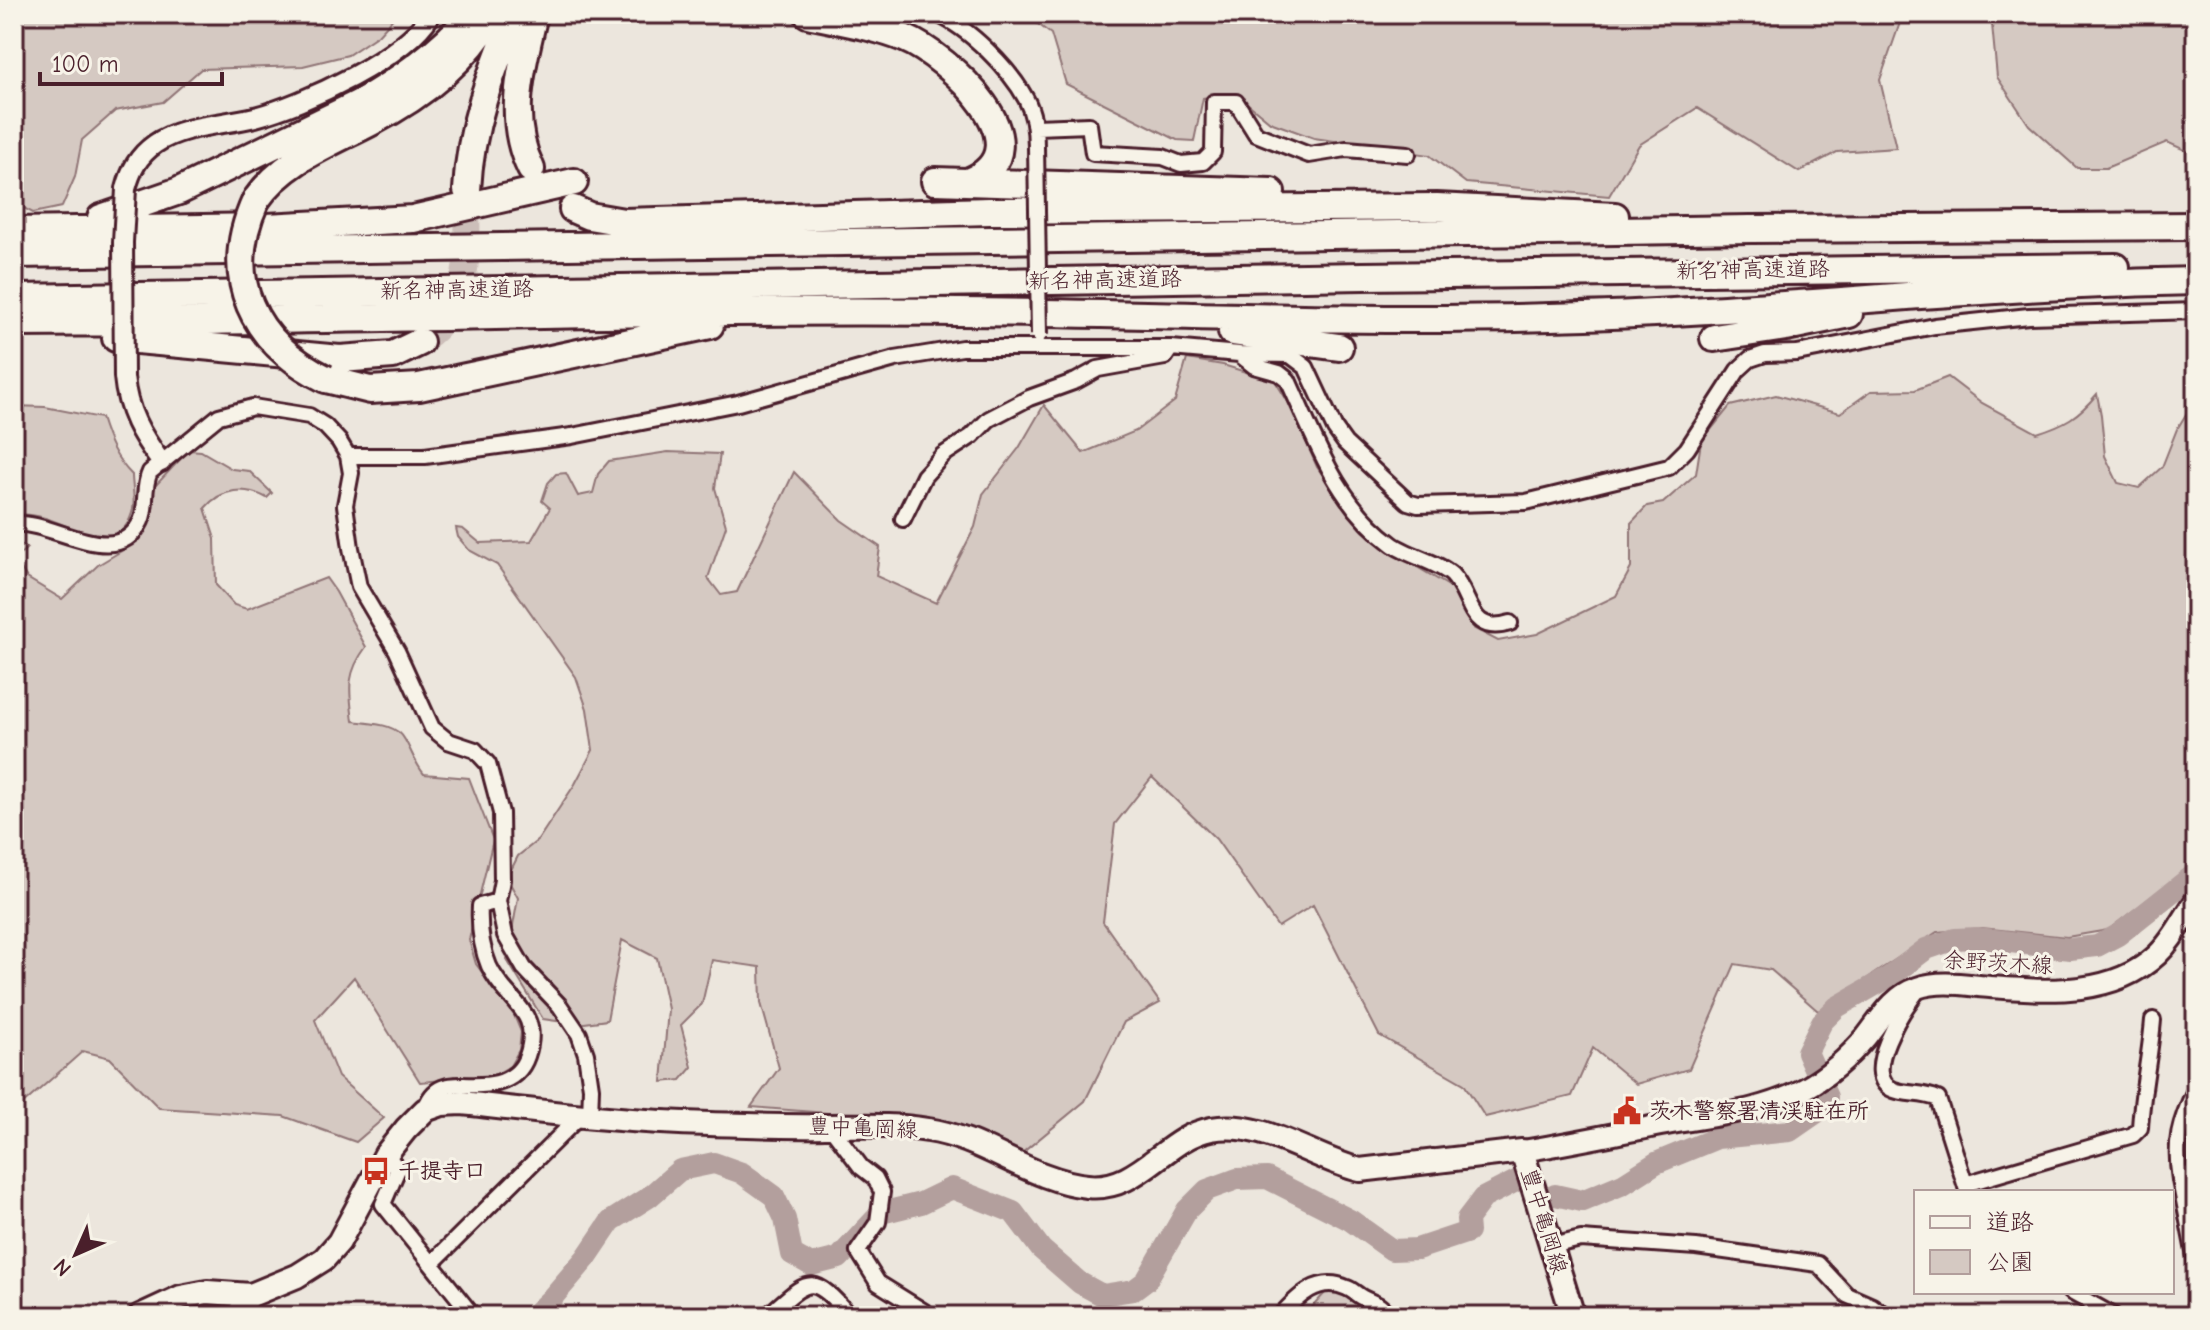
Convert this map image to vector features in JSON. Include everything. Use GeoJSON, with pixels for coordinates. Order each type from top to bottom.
{"type":"FeatureCollection","features":[{"type":"Feature","properties":{"kind":"highway"},"geometry":{"type":"LineString","coordinates":[[14,230],[86,222],[143,206],[179,191],[387,88],[435,53],[473,14]]}},
{"type":"Feature","properties":{"kind":"highway"},"geometry":{"type":"LineString","coordinates":[[493,14],[459,59],[422,91],[374,121],[297,160],[265,186],[246,221],[241,242],[243,285],[251,308],[276,345],[306,370],[326,379],[370,390],[406,389],[694,327],[804,313]]}},
{"type":"Feature","properties":{"kind":"highway"},"geometry":{"type":"LineString","coordinates":[[467,190],[477,116],[515,14]]}},
{"type":"Feature","properties":{"kind":"highway"},"geometry":{"type":"LineString","coordinates":[[531,169],[519,140],[517,103],[534,14]]}},
{"type":"Feature","properties":{"kind":"highway"},"geometry":{"type":"LineString","coordinates":[[808,14],[905,39],[926,49],[961,79],[990,115],[1000,149],[991,170],[970,181]]}},
{"type":"Feature","properties":{"kind":"highway"},"geometry":{"type":"LineString","coordinates":[[935,181],[1323,194],[1437,207]]}},
{"type":"Feature","properties":{"kind":"highway"},"geometry":{"type":"LineString","coordinates":[[14,230],[267,227],[413,219],[574,182]]}},
{"type":"Feature","properties":{"kind":"highway"},"geometry":{"type":"LineString","coordinates":[[573,209],[606,220],[643,222],[989,211],[1437,207],[1639,217],[1701,215],[1751,229]]}},
{"type":"Feature","properties":{"kind":"highway","name":"新名神高速道路"},"geometry":{"type":"LineString","coordinates":[[14,254],[1751,229],[2196,226]]}},
{"type":"Feature","properties":{"kind":"highway","name":"新名神高速道路"},"geometry":{"type":"LineString","coordinates":[[14,298],[1840,269],[2196,268]]}},
{"type":"Feature","properties":{"kind":"highway"},"geometry":{"type":"LineString","coordinates":[[14,323],[955,312],[1216,317],[1546,317],[1680,312],[1971,292],[2196,281]]}},
{"type":"Feature","properties":{"kind":"highway"},"geometry":{"type":"LineString","coordinates":[[1714,338],[1971,292]]}},
{"type":"Feature","properties":{"kind":"highway"},"geometry":{"type":"LineString","coordinates":[[1089,314],[1297,339],[1339,347]]}},
{"type":"Feature","properties":{"kind":"highway"},"geometry":{"type":"LineString","coordinates":[[14,329],[340,359],[393,355],[420,342]]}},
{"type":"Feature","properties":{"kind":"main road","name":"余野茨木線"},"geometry":{"type":"LineString","coordinates":[[1522,1151],[1733,1113],[1775,1102],[1827,1074],[1850,1054],[1889,1006],[1904,993],[1920,986],[1948,984],[2053,991],[2087,988],[2138,969],[2158,954],[2196,900]]}},
{"type":"Feature","properties":{"kind":"main road","name":"豊中亀岡線"},"geometry":{"type":"LineString","coordinates":[[425,1110],[442,1104],[462,1103],[647,1123],[867,1124],[931,1130],[960,1138],[1046,1176],[1089,1186],[1110,1185],[1131,1178],[1186,1137],[1210,1129],[1233,1127],[1258,1130],[1336,1164],[1360,1170],[1522,1151],[1572,1313]]}},
{"type":"Feature","properties":{"kind":"main road"},"geometry":{"type":"LineString","coordinates":[[140,1316],[181,1297],[207,1292],[251,1295],[297,1276],[324,1259],[339,1242],[386,1154],[425,1110]]}},
{"type":"Feature","properties":{"kind":"main road"},"geometry":{"type":"LineString","coordinates":[[236,1316],[251,1295]]}},
{"type":"Feature","properties":{"kind":"street"},"geometry":{"type":"LineString","coordinates":[[161,462],[133,417],[126,397],[124,377],[123,242],[126,189],[135,164],[158,142],[187,131],[257,116],[296,102],[398,49],[418,33],[431,14]]}},
{"type":"Feature","properties":{"kind":"street"},"geometry":{"type":"LineString","coordinates":[[941,15],[969,35],[1013,78],[1028,101],[1036,127],[1039,342]]}},
{"type":"Feature","properties":{"kind":"street"},"geometry":{"type":"LineString","coordinates":[[1036,127],[1089,125],[1093,153],[1163,157],[1181,164],[1203,162],[1213,152],[1214,102],[1236,102],[1256,134],[1309,155],[1346,149],[1408,154]]}},
{"type":"Feature","properties":{"kind":"street"},"geometry":{"type":"LineString","coordinates":[[348,456],[425,456],[518,444],[738,403],[895,359],[962,348],[1039,342],[1290,355],[1306,367],[1335,429],[1345,443],[1408,502],[1418,505],[1526,502],[1669,467],[1687,449],[1738,370],[1750,359],[1765,354],[1797,353],[1935,326],[2016,317],[2196,311]]}},
{"type":"Feature","properties":{"kind":"street"},"geometry":{"type":"LineString","coordinates":[[903,519],[924,476],[943,455],[972,436],[989,419],[1029,398],[1076,381],[1098,369],[1165,357],[1171,348]]}},
{"type":"Feature","properties":{"kind":"street"},"geometry":{"type":"LineString","coordinates":[[1239,354],[1254,366],[1279,373],[1288,380],[1323,462],[1336,483],[1376,531],[1394,546],[1451,575],[1477,617],[1486,625],[1496,627],[1510,623]]}},
{"type":"Feature","properties":{"kind":"street"},"geometry":{"type":"LineString","coordinates":[[14,524],[42,526],[99,545],[123,539],[140,524],[144,514],[145,482],[150,472],[219,416],[253,407],[309,416],[325,426],[348,456],[351,473],[345,505],[359,587],[397,651],[432,728],[448,741],[475,750],[488,764],[501,813],[502,880],[498,901],[505,935],[524,968],[560,1006],[579,1034],[586,1054],[591,1088],[585,1116],[432,1263]]}},
{"type":"Feature","properties":{"kind":"street"},"geometry":{"type":"LineString","coordinates":[[425,1110],[429,1095],[438,1088],[488,1086],[502,1082],[516,1074],[526,1060],[533,1031],[526,1016],[490,968],[480,933],[480,906],[498,901]]}},
{"type":"Feature","properties":{"kind":"street"},"geometry":{"type":"LineString","coordinates":[[1920,986],[1904,1008],[1886,1044],[1881,1065],[1884,1081],[1893,1090],[1926,1093],[1938,1099],[1967,1188],[2133,1135],[2140,1128],[2142,1090],[2149,1065],[2153,1020]]}},
{"type":"Feature","properties":{"kind":"street"},"geometry":{"type":"LineString","coordinates":[[2196,1088],[2185,1111],[2175,1149],[2196,1262]]}},
{"type":"Feature","properties":{"kind":"street"},"geometry":{"type":"LineString","coordinates":[[830,1126],[861,1167],[875,1178],[882,1192],[878,1222],[858,1251],[878,1283],[931,1316]]}},
{"type":"Feature","properties":{"kind":"street"},"geometry":{"type":"LineString","coordinates":[[386,1154],[398,1169],[383,1204],[473,1316]]}},
{"type":"Feature","properties":{"kind":"street"},"geometry":{"type":"LineString","coordinates":[[2180,1180],[2196,1170]]}},
{"type":"Feature","properties":{"kind":"street"},"geometry":{"type":"LineString","coordinates":[[1551,1246],[1581,1239],[1696,1247],[1818,1264],[1847,1295],[1886,1316]]}},
{"type":"Feature","properties":{"kind":"street"},"geometry":{"type":"LineString","coordinates":[[1280,1316],[1306,1291],[1327,1282],[1378,1302],[1389,1316]]}},
{"type":"Feature","properties":{"kind":"street"},"geometry":{"type":"LineString","coordinates":[[767,1316],[805,1285],[814,1285],[825,1288],[850,1316]]}},
{"type":"Feature","properties":{"kind":"street"},"geometry":{"type":"LineString","coordinates":[[2075,1294],[2114,1316]]}},
{"type":"Feature","properties":{"kind":"street"},"geometry":{"type":"LineString","coordinates":[[1549,1316],[1572,1313]]}},
{"type":"Feature","properties":{"kind":"green space"},"geometry":{"type":"Polygon","coordinates":[[[14,14],[397,14],[378,35],[348,55],[303,66],[201,69],[163,102],[115,111],[82,140],[75,177],[62,207],[33,213],[14,203],[14,14]]]}},
{"type":"Feature","properties":{"kind":"green space"},"geometry":{"type":"Polygon","coordinates":[[[1025,14],[1903,14],[1880,80],[1896,148],[1837,152],[1799,172],[1697,108],[1639,145],[1609,196],[1466,183],[1429,155],[1314,138],[1270,122],[1235,93],[1203,98],[1194,141],[1177,140],[1066,84],[1051,34],[1025,14]]]}},
{"type":"Feature","properties":{"kind":"green space"},"geometry":{"type":"Polygon","coordinates":[[[1991,14],[2196,14],[2196,155],[2167,142],[2106,168],[2077,168],[2029,125],[1997,77],[1991,14]]]}},
{"type":"Feature","properties":{"kind":"green space"},"geometry":{"type":"Polygon","coordinates":[[[1187,359],[1223,365],[1275,381],[1290,405],[1317,467],[1363,531],[1452,588],[1473,628],[1498,641],[1537,634],[1616,596],[1631,568],[1631,523],[1647,506],[1663,503],[1696,474],[1701,442],[1730,406],[1776,395],[1840,413],[1871,391],[1915,390],[1948,377],[1982,403],[2037,433],[2070,419],[2097,394],[2105,456],[2118,483],[2139,488],[2162,467],[2177,429],[2196,398],[2196,862],[2108,930],[2067,937],[1982,928],[1937,932],[1818,1011],[1771,970],[1735,964],[1689,1069],[1636,1084],[1593,1048],[1572,1096],[1485,1117],[1464,1084],[1379,1035],[1313,905],[1278,927],[1216,839],[1152,777],[1115,824],[1103,922],[1160,1003],[1124,1022],[1085,1101],[1022,1153],[931,1121],[751,1107],[779,1068],[761,1003],[760,967],[712,960],[702,1004],[681,1025],[692,1067],[681,1080],[662,1082],[668,1009],[657,958],[622,940],[607,1020],[577,1024],[543,1019],[507,960],[518,898],[507,878],[518,856],[538,840],[593,750],[587,709],[576,677],[497,565],[469,550],[458,537],[456,528],[463,529],[480,543],[531,541],[550,508],[542,501],[548,483],[556,474],[566,473],[578,496],[593,493],[598,474],[609,461],[668,452],[720,454],[715,488],[726,526],[708,578],[721,595],[737,592],[794,472],[841,520],[880,547],[876,576],[936,603],[975,527],[983,494],[1019,448],[1044,405],[1083,453],[1136,431],[1175,401],[1187,359]]]}},
{"type":"Feature","properties":{"kind":"green space"},"geometry":{"type":"Polygon","coordinates":[[[14,406],[45,407],[101,418],[113,448],[132,475],[132,513],[116,534],[94,535],[41,517],[14,514],[14,406]]]}},
{"type":"Feature","properties":{"kind":"green space"},"geometry":{"type":"Polygon","coordinates":[[[189,450],[201,451],[232,469],[249,471],[272,493],[267,498],[234,491],[219,496],[205,508],[215,539],[216,585],[234,605],[247,609],[326,578],[366,647],[355,665],[350,682],[353,721],[396,730],[424,774],[469,778],[493,840],[469,940],[476,964],[514,1015],[521,1032],[519,1050],[510,1066],[493,1076],[420,1082],[354,977],[315,1020],[338,1077],[384,1118],[356,1142],[283,1116],[159,1108],[110,1058],[83,1051],[14,1112],[14,540],[27,548],[15,559],[27,578],[62,599],[98,565],[128,547],[142,534],[155,486],[189,450]]]}},
{"type":"Feature","properties":{"kind":"green space"},"geometry":{"type":"Polygon","coordinates":[[[1335,1282],[1358,1301],[1352,1316],[1304,1316],[1335,1282]]]}},
{"type":"Feature","properties":{"kind":"waterway"},"geometry":{"type":"LineString","coordinates":[[1555,1195],[1582,1201],[1623,1184],[1656,1163],[1717,1138],[1790,1131],[1816,1113],[1827,1097],[1807,1052],[1822,1022],[1837,1007],[1889,977],[1926,949],[1955,939],[1977,938],[2070,949],[2097,946],[2118,935],[2196,873]]}},
{"type":"Feature","properties":{"kind":"waterway"},"geometry":{"type":"LineString","coordinates":[[2196,1118],[2193,1162],[2196,1181]]}},
{"type":"Feature","properties":{"kind":"waterway"},"geometry":{"type":"LineString","coordinates":[[533,1316],[586,1258],[611,1221],[649,1197],[680,1170],[714,1163],[742,1173],[774,1196],[785,1219],[792,1254],[811,1265],[839,1258],[881,1213],[921,1203],[952,1188],[1013,1212],[1041,1249],[1080,1283],[1102,1295],[1134,1290],[1146,1281],[1187,1210],[1207,1190],[1237,1179],[1267,1178],[1350,1220],[1392,1250],[1417,1249],[1468,1232],[1467,1219],[1483,1198],[1516,1181]]}},
{"type":"Feature","properties":{"kind":"tunnel"},"geometry":{"type":"LineString","coordinates":[[420,342],[451,311],[459,293],[467,254],[467,190]]}},
{"type":"Feature","properties":{"kind":"place","name":"茨木警察署清渓駐在所"},"geometry":{"type":"Point","coordinates":[1627,1111]}},
{"type":"Feature","properties":{"kind":"place","name":"千提寺口"},"geometry":{"type":"Point","coordinates":[376,1171]}}]}
